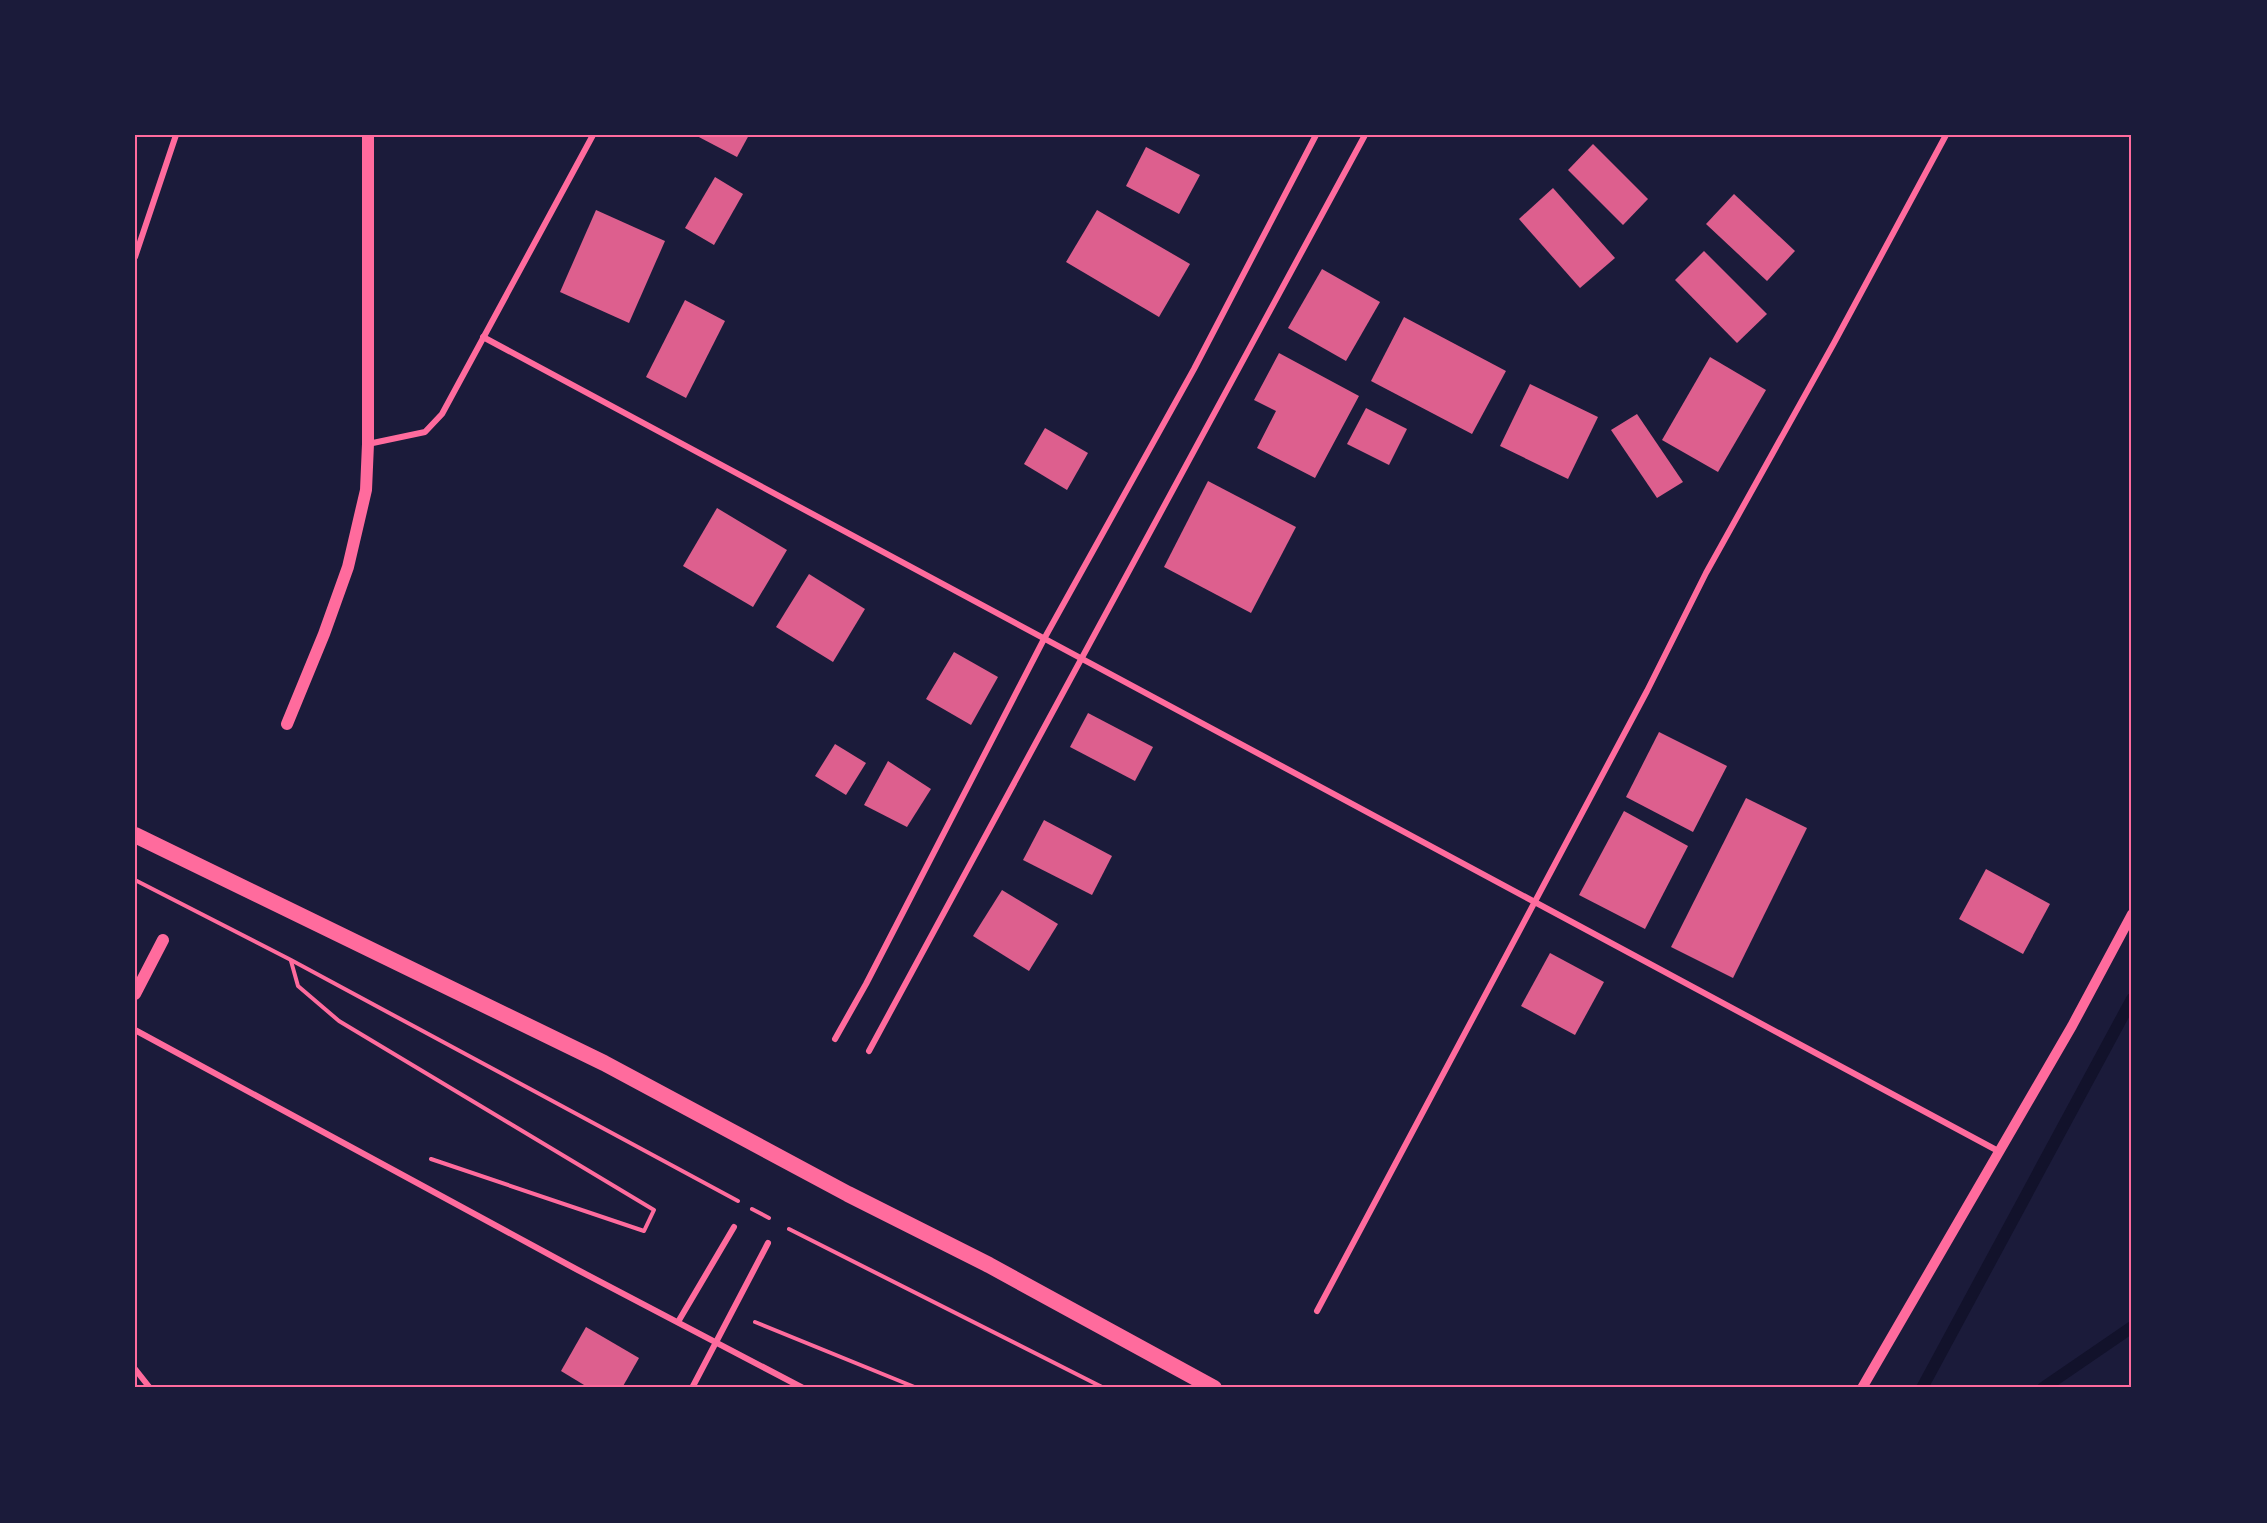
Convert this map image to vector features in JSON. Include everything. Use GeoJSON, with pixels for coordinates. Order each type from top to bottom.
{"type":"FeatureCollection","features":[{"type":"Feature","properties":{"kind":"highway"},"geometry":{"type":"LineString","coordinates":[[135,835],[603,1063],[848,1194],[989,1265],[1214,1388]]}},
{"type":"Feature","properties":{"kind":"main road"},"geometry":{"type":"LineString","coordinates":[[286,724],[324,634],[348,567],[366,490],[369,135]]}},
{"type":"Feature","properties":{"kind":"main road"},"geometry":{"type":"LineString","coordinates":[[135,994],[163,940]]}},
{"type":"Feature","properties":{"kind":"street"},"geometry":{"type":"LineString","coordinates":[[135,257],[177,135]]}},
{"type":"Feature","properties":{"kind":"street"},"geometry":{"type":"LineString","coordinates":[[368,444],[425,432],[442,414],[593,135]]}},
{"type":"Feature","properties":{"kind":"street"},"geometry":{"type":"LineString","coordinates":[[834,1039],[866,984],[1044,639],[1194,369],[1316,135]]}},
{"type":"Feature","properties":{"kind":"street"},"geometry":{"type":"LineString","coordinates":[[869,1052],[1365,135]]}},
{"type":"Feature","properties":{"kind":"street"},"geometry":{"type":"LineString","coordinates":[[1317,1311],[1647,690],[1706,573],[1946,135]]}},
{"type":"Feature","properties":{"kind":"street"},"geometry":{"type":"LineString","coordinates":[[483,338],[2000,1152]]}},
{"type":"Feature","properties":{"kind":"street"},"geometry":{"type":"LineString","coordinates":[[1862,1388],[2072,1026],[2132,914]]}},
{"type":"Feature","properties":{"kind":"street"},"geometry":{"type":"LineString","coordinates":[[135,1030],[576,1269],[803,1388]]}},
{"type":"Feature","properties":{"kind":"street"},"geometry":{"type":"LineString","coordinates":[[678,1322],[734,1227]]}},
{"type":"Feature","properties":{"kind":"street"},"geometry":{"type":"LineString","coordinates":[[692,1388],[768,1243]]}},
{"type":"Feature","properties":{"kind":"street"},"geometry":{"type":"LineString","coordinates":[[135,1369],[150,1388]]}},
{"type":"Feature","properties":{"kind":"path"},"geometry":{"type":"LineString","coordinates":[[135,880],[291,960],[778,1223]]}},
{"type":"Feature","properties":{"kind":"path"},"geometry":{"type":"LineString","coordinates":[[291,960],[298,986],[339,1020],[654,1210],[644,1230],[429,1159]]}},
{"type":"Feature","properties":{"kind":"path"},"geometry":{"type":"LineString","coordinates":[[789,1229],[1104,1388]]}},
{"type":"Feature","properties":{"kind":"path"},"geometry":{"type":"LineString","coordinates":[[732,1312],[917,1388]]}},
{"type":"Feature","properties":{"kind":"building"},"geometry":{"type":"Polygon","coordinates":[[[695,135],[749,135],[737,157],[695,135]]]}},
{"type":"Feature","properties":{"kind":"building"},"geometry":{"type":"Polygon","coordinates":[[[1593,144],[1648,199],[1623,225],[1568,170],[1593,144]]]}},
{"type":"Feature","properties":{"kind":"building"},"geometry":{"type":"Polygon","coordinates":[[[1146,147],[1200,175],[1179,214],[1126,186],[1146,147]]]}},
{"type":"Feature","properties":{"kind":"building"},"geometry":{"type":"Polygon","coordinates":[[[715,177],[743,194],[714,245],[685,228],[715,177]]]}},
{"type":"Feature","properties":{"kind":"building"},"geometry":{"type":"Polygon","coordinates":[[[1553,188],[1615,258],[1580,288],[1519,219],[1553,188]]]}},
{"type":"Feature","properties":{"kind":"building"},"geometry":{"type":"Polygon","coordinates":[[[1734,194],[1795,251],[1767,281],[1706,224],[1734,194]]]}},
{"type":"Feature","properties":{"kind":"building"},"geometry":{"type":"Polygon","coordinates":[[[596,210],[665,241],[629,323],[560,292],[596,210]]]}},
{"type":"Feature","properties":{"kind":"building"},"geometry":{"type":"Polygon","coordinates":[[[1097,210],[1190,264],[1159,317],[1066,262],[1097,210]]]}},
{"type":"Feature","properties":{"kind":"building"},"geometry":{"type":"Polygon","coordinates":[[[1704,251],[1767,314],[1737,343],[1675,280],[1704,251]]]}},
{"type":"Feature","properties":{"kind":"building"},"geometry":{"type":"Polygon","coordinates":[[[1322,269],[1380,302],[1346,361],[1288,328],[1322,269]]]}},
{"type":"Feature","properties":{"kind":"building"},"geometry":{"type":"Polygon","coordinates":[[[685,300],[725,321],[686,398],[646,377],[685,300]]]}},
{"type":"Feature","properties":{"kind":"building"},"geometry":{"type":"Polygon","coordinates":[[[1404,317],[1506,371],[1472,434],[1371,381],[1404,317]]]}},
{"type":"Feature","properties":{"kind":"building"},"geometry":{"type":"Polygon","coordinates":[[[1279,353],[1359,396],[1315,478],[1257,448],[1276,411],[1254,400],[1279,353]]]}},
{"type":"Feature","properties":{"kind":"building"},"geometry":{"type":"Polygon","coordinates":[[[1710,357],[1766,390],[1718,472],[1662,440],[1710,357]]]}},
{"type":"Feature","properties":{"kind":"building"},"geometry":{"type":"Polygon","coordinates":[[[1530,384],[1598,417],[1568,479],[1500,446],[1530,384]]]}},
{"type":"Feature","properties":{"kind":"building"},"geometry":{"type":"Polygon","coordinates":[[[1366,408],[1407,429],[1389,465],[1347,444],[1366,408]]]}},
{"type":"Feature","properties":{"kind":"building"},"geometry":{"type":"Polygon","coordinates":[[[1637,414],[1683,482],[1657,498],[1611,430],[1637,414]]]}},
{"type":"Feature","properties":{"kind":"building"},"geometry":{"type":"Polygon","coordinates":[[[1045,428],[1088,453],[1067,490],[1024,464],[1045,428]]]}},
{"type":"Feature","properties":{"kind":"building"},"geometry":{"type":"Polygon","coordinates":[[[1208,481],[1296,527],[1251,613],[1164,567],[1208,481]]]}},
{"type":"Feature","properties":{"kind":"building"},"geometry":{"type":"Polygon","coordinates":[[[717,508],[787,550],[753,607],[683,566],[717,508]]]}},
{"type":"Feature","properties":{"kind":"building"},"geometry":{"type":"Polygon","coordinates":[[[809,574],[865,609],[833,662],[776,627],[809,574]]]}},
{"type":"Feature","properties":{"kind":"building"},"geometry":{"type":"Polygon","coordinates":[[[954,652],[998,677],[971,725],[926,699],[954,652]]]}},
{"type":"Feature","properties":{"kind":"building"},"geometry":{"type":"Polygon","coordinates":[[[1088,713],[1153,747],[1135,781],[1070,747],[1088,713]]]}},
{"type":"Feature","properties":{"kind":"building"},"geometry":{"type":"Polygon","coordinates":[[[1659,732],[1727,766],[1693,832],[1626,797],[1659,732]]]}},
{"type":"Feature","properties":{"kind":"building"},"geometry":{"type":"Polygon","coordinates":[[[835,744],[866,763],[846,795],[815,776],[835,744]]]}},
{"type":"Feature","properties":{"kind":"building"},"geometry":{"type":"Polygon","coordinates":[[[888,761],[931,789],[907,827],[864,805],[888,761]]]}},
{"type":"Feature","properties":{"kind":"building"},"geometry":{"type":"Polygon","coordinates":[[[1746,798],[1807,828],[1733,978],[1671,947],[1746,798]]]}},
{"type":"Feature","properties":{"kind":"building"},"geometry":{"type":"Polygon","coordinates":[[[1624,811],[1688,846],[1645,929],[1579,895],[1624,811]]]}},
{"type":"Feature","properties":{"kind":"building"},"geometry":{"type":"Polygon","coordinates":[[[1044,820],[1112,856],[1092,895],[1023,860],[1044,820]]]}},
{"type":"Feature","properties":{"kind":"building"},"geometry":{"type":"Polygon","coordinates":[[[1986,869],[2050,904],[2023,954],[1959,919],[1986,869]]]}},
{"type":"Feature","properties":{"kind":"building"},"geometry":{"type":"Polygon","coordinates":[[[1002,890],[1058,924],[1029,971],[973,936],[1002,890]]]}},
{"type":"Feature","properties":{"kind":"building"},"geometry":{"type":"Polygon","coordinates":[[[1550,953],[1604,982],[1575,1035],[1521,1006],[1550,953]]]}},
{"type":"Feature","properties":{"kind":"building"},"geometry":{"type":"Polygon","coordinates":[[[586,1327],[639,1358],[622,1388],[589,1388],[561,1371],[586,1327]]]}},
{"type":"Feature","properties":{"kind":"waterway"},"geometry":{"type":"LineString","coordinates":[[1922,1388],[2132,999]]}},
{"type":"Feature","properties":{"kind":"waterway"},"geometry":{"type":"LineString","coordinates":[[2043,1388],[2132,1327]]}}]}
